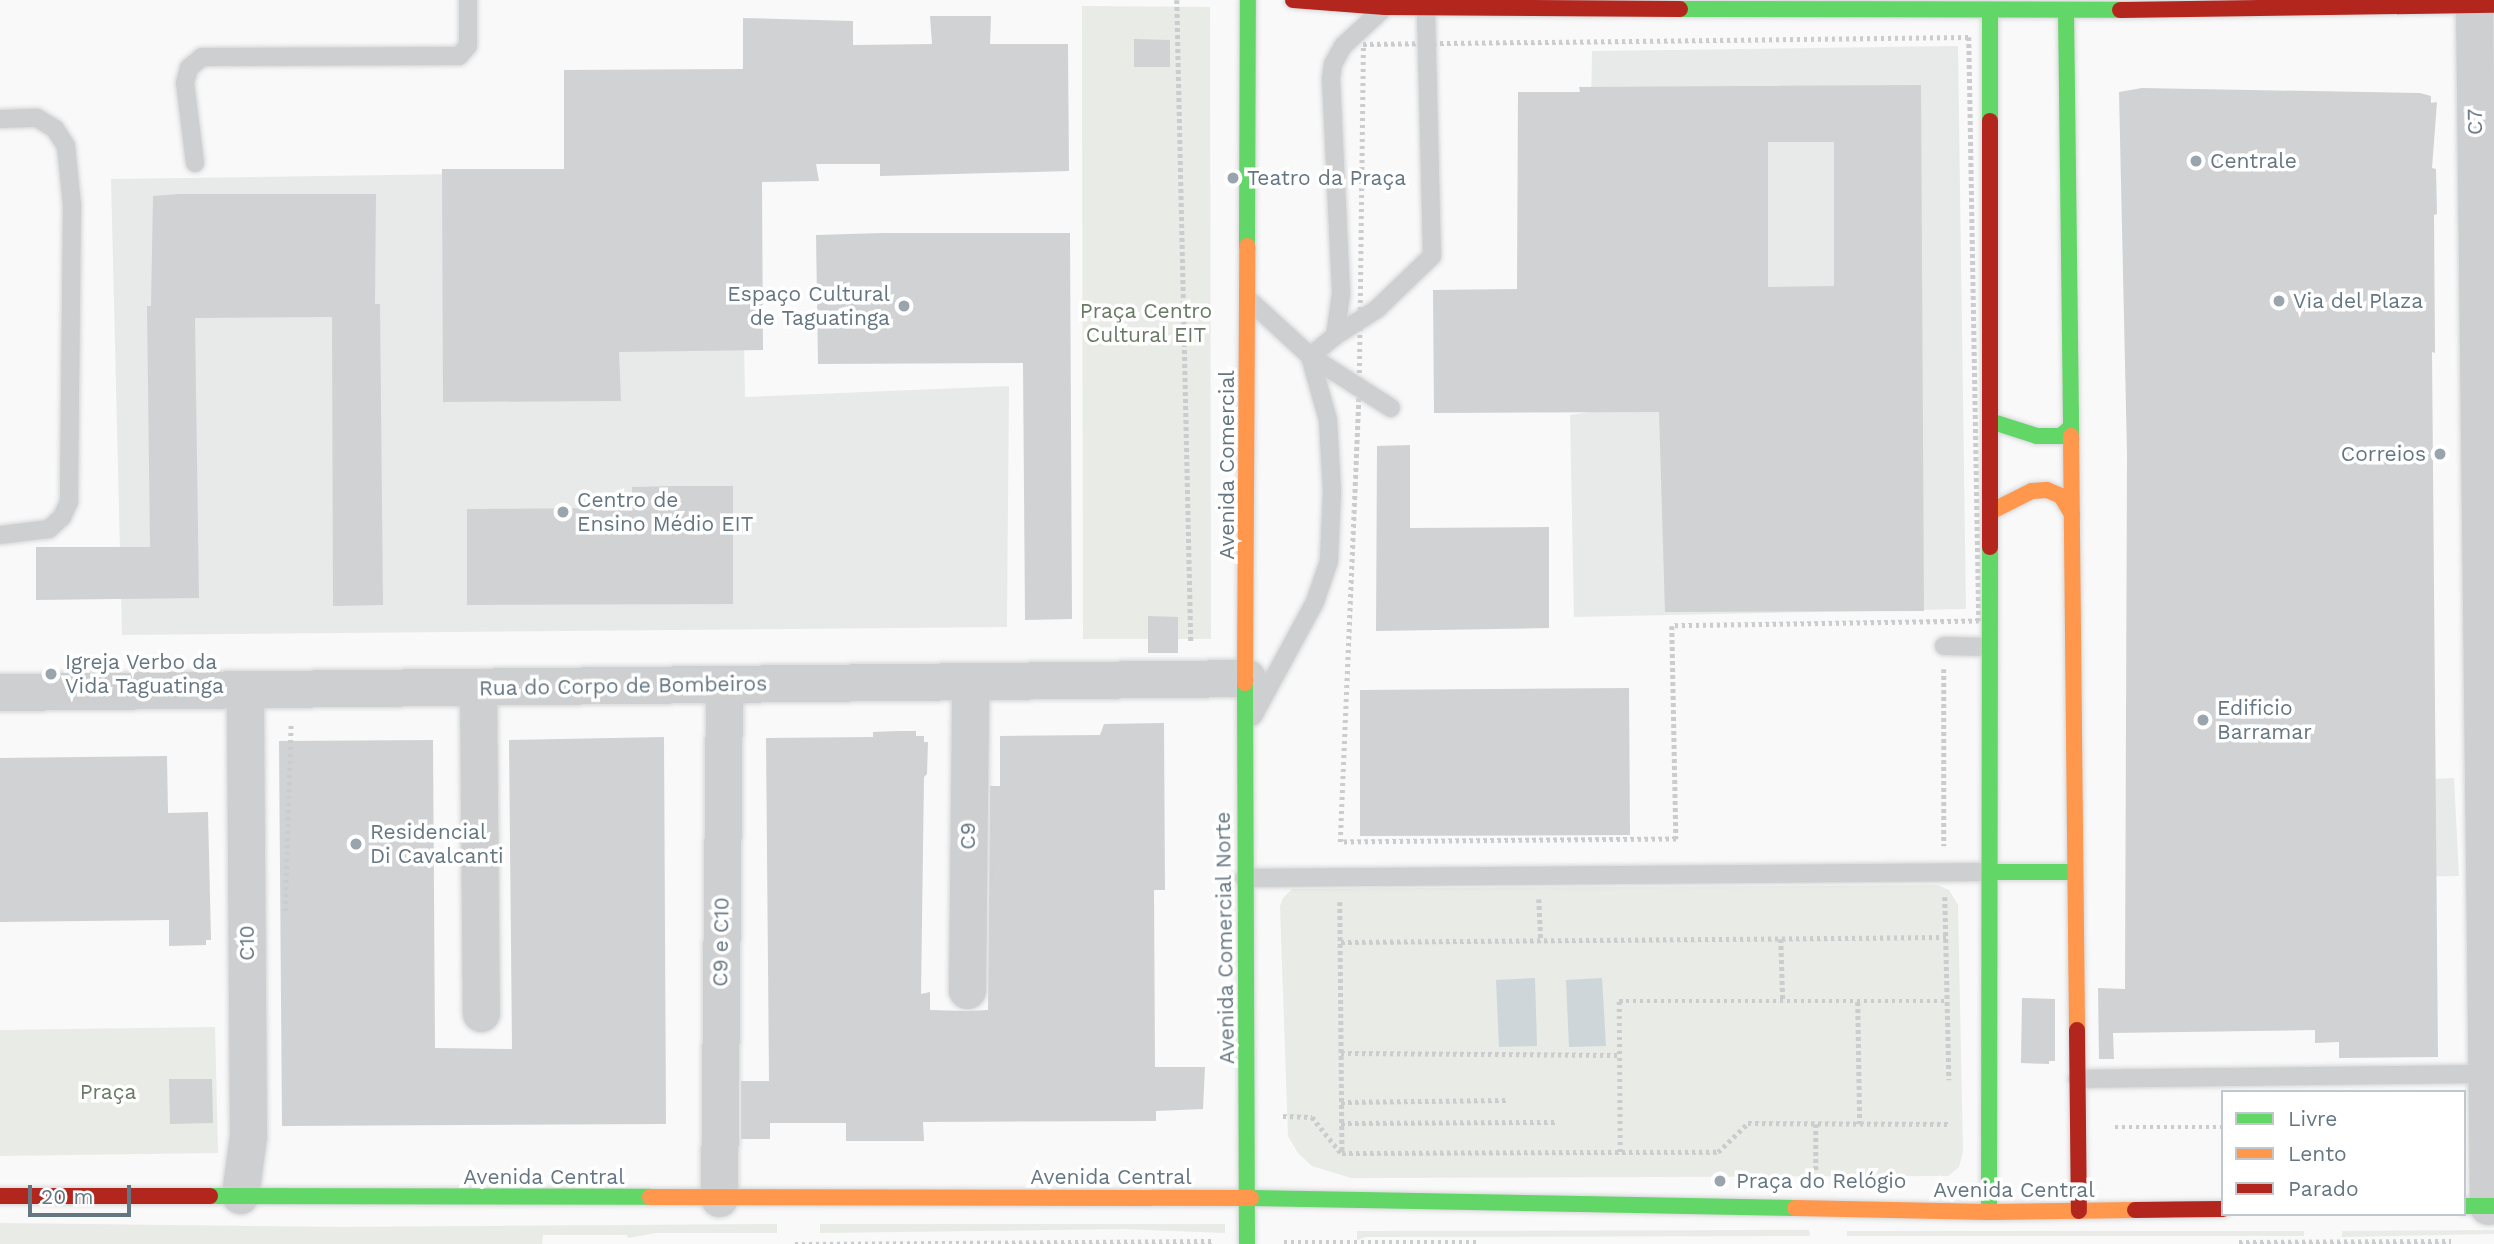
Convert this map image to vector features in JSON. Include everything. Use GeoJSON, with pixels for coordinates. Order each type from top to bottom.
{"type":"FeatureCollection","features":[{"type":"Feature","properties":{"kind":"main road","name":"Avenida Comercial"},"geometry":{"type":"LineString","coordinates":[[1247,678],[1248,0]]}},
{"type":"Feature","properties":{"kind":"main road"},"geometry":{"type":"LineString","coordinates":[[1293,0],[1385,7],[1581,4],[1990,12],[2364,3],[2484,5]]}},
{"type":"Feature","properties":{"kind":"main road"},"geometry":{"type":"LineString","coordinates":[[2066,10],[2079,1212]]}},
{"type":"Feature","properties":{"kind":"main road"},"geometry":{"type":"LineString","coordinates":[[1989,1212],[1990,12]]}},
{"type":"Feature","properties":{"kind":"main road"},"geometry":{"type":"LineString","coordinates":[[1990,421],[2037,436],[2061,436],[2071,427]]}},
{"type":"Feature","properties":{"kind":"main road"},"geometry":{"type":"LineString","coordinates":[[1990,512],[2032,491],[2047,490],[2061,496],[2071,514]]}},
{"type":"Feature","properties":{"kind":"main road","name":"Avenida Comercial Norte"},"geometry":{"type":"LineString","coordinates":[[1247,678],[1244,878],[1247,1237]]}},
{"type":"Feature","properties":{"kind":"main road"},"geometry":{"type":"LineString","coordinates":[[1990,872],[2075,872]]}},
{"type":"Feature","properties":{"kind":"main road","name":"Avenida Central"},"geometry":{"type":"LineString","coordinates":[[0,1196],[1248,1198],[1989,1212],[2221,1209]]}},
{"type":"Feature","properties":{"kind":"street","name":"C7"},"geometry":{"type":"LineString","coordinates":[[2482,1206],[2488,1074],[2484,5]]}},
{"type":"Feature","properties":{"kind":"street","name":"Rua do Corpo de Bombeiros"},"geometry":{"type":"LineString","coordinates":[[0,692],[1191,681],[1247,678]]}},
{"type":"Feature","properties":{"kind":"street","name":"C9"},"geometry":{"type":"LineString","coordinates":[[967,990],[970,683]]}},
{"type":"Feature","properties":{"kind":"street","name":"C9 e C10"},"geometry":{"type":"LineString","coordinates":[[719,1198],[724,685]]}},
{"type":"Feature","properties":{"kind":"street"},"geometry":{"type":"LineString","coordinates":[[478,688],[481,1013]]}},
{"type":"Feature","properties":{"kind":"street","name":"C10"},"geometry":{"type":"LineString","coordinates":[[240,1195],[248,1136],[245,690]]}},
{"type":"Feature","properties":{"kind":"lane"},"geometry":{"type":"LineString","coordinates":[[195,163],[185,83],[189,68],[202,57],[459,56],[468,46],[468,0]]}},
{"type":"Feature","properties":{"kind":"lane"},"geometry":{"type":"LineString","coordinates":[[1335,336],[1341,294],[1331,79],[1333,64],[1343,46],[1385,7]]}},
{"type":"Feature","properties":{"kind":"lane"},"geometry":{"type":"LineString","coordinates":[[1310,356],[1377,309],[1432,256],[1426,7]]}},
{"type":"Feature","properties":{"kind":"lane"},"geometry":{"type":"LineString","coordinates":[[0,119],[37,118],[55,129],[66,146],[72,205],[69,502],[62,517],[49,529],[0,535]]}},
{"type":"Feature","properties":{"kind":"lane"},"geometry":{"type":"LineString","coordinates":[[1248,299],[1310,356],[1391,408]]}},
{"type":"Feature","properties":{"kind":"lane"},"geometry":{"type":"LineString","coordinates":[[1247,727],[1315,602],[1329,561],[1332,491],[1328,420],[1310,356]]}},
{"type":"Feature","properties":{"kind":"lane"},"geometry":{"type":"LineString","coordinates":[[1944,646],[1989,647]]}},
{"type":"Feature","properties":{"kind":"lane"},"geometry":{"type":"LineString","coordinates":[[1244,878],[1990,872]]}},
{"type":"Feature","properties":{"kind":"lane"},"geometry":{"type":"LineString","coordinates":[[2077,1079],[2488,1074]]}},
{"type":"Feature","properties":{"kind":"path"},"geometry":{"type":"LineString","coordinates":[[1177,0],[1191,681]]}},
{"type":"Feature","properties":{"kind":"path"},"geometry":{"type":"LineString","coordinates":[[1969,37],[1979,621],[1672,626],[1676,839],[1340,842],[1361,319],[1363,44],[1969,37]]}},
{"type":"Feature","properties":{"kind":"path"},"geometry":{"type":"LineString","coordinates":[[1944,646],[1945,873],[1950,1084]]}},
{"type":"Feature","properties":{"kind":"path"},"geometry":{"type":"LineString","coordinates":[[285,916],[292,712]]}},
{"type":"Feature","properties":{"kind":"path"},"geometry":{"type":"LineString","coordinates":[[1342,1153],[1341,942],[1947,937]]}},
{"type":"Feature","properties":{"kind":"path"},"geometry":{"type":"LineString","coordinates":[[1781,939],[1783,1002]]}},
{"type":"Feature","properties":{"kind":"path"},"geometry":{"type":"LineString","coordinates":[[1620,1152],[1619,1001],[1948,1001]]}},
{"type":"Feature","properties":{"kind":"path"},"geometry":{"type":"LineString","coordinates":[[1858,1002],[1860,1124]]}},
{"type":"Feature","properties":{"kind":"path"},"geometry":{"type":"LineString","coordinates":[[1341,1053],[1618,1055]]}},
{"type":"Feature","properties":{"kind":"path"},"geometry":{"type":"LineString","coordinates":[[1341,1102],[1506,1100]]}},
{"type":"Feature","properties":{"kind":"path"},"geometry":{"type":"LineString","coordinates":[[1342,1153],[1718,1152],[1748,1122],[1950,1126],[1950,1112]]}},
{"type":"Feature","properties":{"kind":"path"},"geometry":{"type":"LineString","coordinates":[[1312,1117],[1342,1153]]}},
{"type":"Feature","properties":{"kind":"path"},"geometry":{"type":"LineString","coordinates":[[1341,1123],[1555,1122]]}},
{"type":"Feature","properties":{"kind":"path"},"geometry":{"type":"LineString","coordinates":[[1816,1124],[1816,1175]]}},
{"type":"Feature","properties":{"kind":"path"},"geometry":{"type":"LineString","coordinates":[[2106,1128],[2221,1127]]}},
{"type":"Feature","properties":{"kind":"path"},"geometry":{"type":"LineString","coordinates":[[1107,1244],[1123,1240]]}},
{"type":"Feature","properties":{"kind":"path"},"geometry":{"type":"LineString","coordinates":[[795,1244],[1226,1241]]}},
{"type":"Feature","properties":{"kind":"path"},"geometry":{"type":"LineString","coordinates":[[1342,1242],[1355,1242]]}},
{"type":"Feature","properties":{"kind":"shaded area"},"geometry":{"type":"Polygon","coordinates":[[[1958,46],[1966,609],[1574,617],[1570,415],[1622,407],[1589,239],[1592,51],[1958,46]]]}},
{"type":"Feature","properties":{"kind":"shaded area","name":"Centro de Ensino Médio EIT"},"geometry":{"type":"Polygon","coordinates":[[[741,170],[745,397],[1009,386],[1007,627],[122,635],[111,179],[741,170]]]}},
{"type":"Feature","properties":{"kind":"shaded area"},"geometry":{"type":"Polygon","coordinates":[[[2454,778],[2459,876],[2379,877],[2374,782],[2454,778]]]}},
{"type":"Feature","properties":{"kind":"shaded area"},"geometry":{"type":"Polygon","coordinates":[[[1535,978],[1537,1046],[1499,1047],[1496,980],[1535,978]]]}},
{"type":"Feature","properties":{"kind":"shaded area"},"geometry":{"type":"Polygon","coordinates":[[[1602,978],[1606,1046],[1569,1047],[1566,980],[1602,978]]]}},
{"type":"Feature","properties":{"kind":"green space","name":"Praça Centro Cultural EIT"},"geometry":{"type":"Polygon","coordinates":[[[1082,6],[1210,7],[1211,639],[1083,639],[1082,6]]]}},
{"type":"Feature","properties":{"kind":"green space","name":"Praça do Relógio"},"geometry":{"type":"Polygon","coordinates":[[[1938,885],[1949,890],[1958,905],[1963,1152],[1959,1167],[1948,1176],[1351,1178],[1312,1166],[1298,1153],[1288,1136],[1280,906],[1283,898],[1292,889],[1938,885]]]}},
{"type":"Feature","properties":{"kind":"green space","name":"Praça"},"geometry":{"type":"Polygon","coordinates":[[[215,1027],[218,1153],[0,1156],[0,1030],[215,1027]]]}},
{"type":"Feature","properties":{"kind":"green space"},"geometry":{"type":"Polygon","coordinates":[[[0,1223],[343,1227],[777,1224],[777,1233],[656,1233],[628,1238],[627,1235],[543,1235],[542,1244],[0,1244],[0,1223]]]}},
{"type":"Feature","properties":{"kind":"green space"},"geometry":{"type":"Polygon","coordinates":[[[820,1224],[1225,1224],[1225,1233],[1123,1229],[820,1233],[820,1224]]]}},
{"type":"Feature","properties":{"kind":"green space"},"geometry":{"type":"Polygon","coordinates":[[[1809,1230],[1810,1236],[1366,1237],[1357,1240],[1357,1231],[1809,1230]]]}},
{"type":"Feature","properties":{"kind":"green space"},"geometry":{"type":"Polygon","coordinates":[[[2494,1230],[2494,1234],[2342,1237],[2342,1231],[2494,1230]]]}},
{"type":"Feature","properties":{"kind":"green space"},"geometry":{"type":"Polygon","coordinates":[[[1847,1231],[2304,1231],[2304,1236],[1847,1236],[1847,1231]]]}},
{"type":"Feature","properties":{"kind":"building"},"geometry":{"type":"Polygon","coordinates":[[[930,16],[991,16],[990,44],[1068,44],[1069,171],[880,176],[880,164],[816,164],[819,181],[762,182],[763,350],[619,352],[621,401],[443,402],[442,169],[564,169],[564,70],[743,69],[743,18],[853,21],[853,45],[932,44],[930,16]]]}},
{"type":"Feature","properties":{"kind":"building"},"geometry":{"type":"Polygon","coordinates":[[[1134,39],[1170,40],[1170,67],[1134,67],[1134,39]]]}},
{"type":"Feature","properties":{"kind":"building"},"geometry":{"type":"Polygon","coordinates":[[[1921,85],[1924,611],[1665,612],[1659,412],[1434,413],[1433,290],[1517,289],[1518,92],[1580,92],[1579,87],[1921,85]],[[1768,142],[1768,287],[1834,286],[1834,142],[1768,142]]]}},
{"type":"Feature","properties":{"kind":"building"},"geometry":{"type":"Polygon","coordinates":[[[2142,88],[2420,93],[2431,96],[2431,103],[2437,102],[2432,168],[2436,169],[2437,214],[2434,215],[2435,353],[2432,352],[2438,1057],[2339,1058],[2339,1042],[2315,1043],[2315,1030],[2113,1033],[2114,1059],[2099,1059],[2098,988],[2125,989],[2127,454],[2119,92],[2142,88]]]}},
{"type":"Feature","properties":{"kind":"building"},"geometry":{"type":"Polygon","coordinates":[[[376,194],[375,304],[380,304],[383,605],[333,606],[332,317],[195,318],[199,598],[36,600],[36,547],[150,547],[147,306],[151,306],[153,196],[376,194]]]}},
{"type":"Feature","properties":{"kind":"building"},"geometry":{"type":"Polygon","coordinates":[[[1070,233],[1072,619],[1025,620],[1023,363],[818,364],[816,235],[1070,233]]]}},
{"type":"Feature","properties":{"kind":"building"},"geometry":{"type":"Polygon","coordinates":[[[1410,445],[1410,528],[1549,527],[1549,628],[1376,631],[1377,446],[1410,445]]]}},
{"type":"Feature","properties":{"kind":"building"},"geometry":{"type":"Polygon","coordinates":[[[733,486],[733,604],[467,605],[467,509],[632,508],[632,487],[733,486]]]}},
{"type":"Feature","properties":{"kind":"building"},"geometry":{"type":"Polygon","coordinates":[[[1148,616],[1178,617],[1178,653],[1148,653],[1148,616]]]}},
{"type":"Feature","properties":{"kind":"building"},"geometry":{"type":"Polygon","coordinates":[[[1629,688],[1630,835],[1360,836],[1360,690],[1629,688]]]}},
{"type":"Feature","properties":{"kind":"building"},"geometry":{"type":"Polygon","coordinates":[[[1164,723],[1165,890],[1154,890],[1155,1067],[1205,1067],[1203,1109],[1156,1111],[1156,1121],[923,1122],[924,1141],[846,1141],[846,1123],[770,1123],[770,1139],[741,1139],[741,1081],[769,1081],[766,738],[873,737],[873,732],[898,731],[916,731],[916,736],[924,736],[924,742],[928,742],[927,774],[924,777],[921,994],[930,992],[930,1010],[967,1011],[988,1010],[990,786],[1000,786],[1000,736],[1100,735],[1104,724],[1164,723]]]}},
{"type":"Feature","properties":{"kind":"building"},"geometry":{"type":"Polygon","coordinates":[[[664,737],[666,1124],[282,1126],[279,741],[433,740],[435,1048],[512,1049],[509,740],[664,737]]]}},
{"type":"Feature","properties":{"kind":"building"},"geometry":{"type":"Polygon","coordinates":[[[167,756],[168,813],[208,812],[211,940],[206,940],[206,945],[169,946],[169,920],[0,922],[0,758],[167,756]]]}},
{"type":"Feature","properties":{"kind":"building"},"geometry":{"type":"Polygon","coordinates":[[[2022,998],[2055,999],[2055,1061],[2049,1061],[2049,1064],[2021,1063],[2022,998]]]}},
{"type":"Feature","properties":{"kind":"building"},"geometry":{"type":"Polygon","coordinates":[[[169,1079],[212,1079],[213,1123],[170,1124],[169,1079]]]}},
{"type":"Feature","properties":{"kind":"traffic: fast"},"geometry":{"type":"LineString","coordinates":[[1247,246],[1248,0]]}},
{"type":"Feature","properties":{"kind":"traffic: fast"},"geometry":{"type":"LineString","coordinates":[[1680,9],[2120,10]]}},
{"type":"Feature","properties":{"kind":"traffic: fast"},"geometry":{"type":"LineString","coordinates":[[2066,10],[2071,436]]}},
{"type":"Feature","properties":{"kind":"traffic: fast"},"geometry":{"type":"LineString","coordinates":[[1990,12],[1990,121]]}},
{"type":"Feature","properties":{"kind":"traffic: fast"},"geometry":{"type":"LineString","coordinates":[[1990,421],[2037,436],[2061,436],[2071,427]]}},
{"type":"Feature","properties":{"kind":"traffic: fast"},"geometry":{"type":"LineString","coordinates":[[1989,1212],[1990,547]]}},
{"type":"Feature","properties":{"kind":"traffic: fast"},"geometry":{"type":"LineString","coordinates":[[1245,683],[1247,1244]]}},
{"type":"Feature","properties":{"kind":"traffic: fast"},"geometry":{"type":"LineString","coordinates":[[1990,872],[2075,872]]}},
{"type":"Feature","properties":{"kind":"traffic: fast"},"geometry":{"type":"LineString","coordinates":[[210,1196],[650,1197]]}},
{"type":"Feature","properties":{"kind":"traffic: fast"},"geometry":{"type":"LineString","coordinates":[[1251,1198],[1795,1208]]}},
{"type":"Feature","properties":{"kind":"traffic: fast"},"geometry":{"type":"LineString","coordinates":[[2466,1206],[2494,1206]]}},
{"type":"Feature","properties":{"kind":"traffic: slow"},"geometry":{"type":"LineString","coordinates":[[1245,683],[1247,246]]}},
{"type":"Feature","properties":{"kind":"traffic: slow"},"geometry":{"type":"LineString","coordinates":[[2071,436],[2077,1030]]}},
{"type":"Feature","properties":{"kind":"traffic: slow"},"geometry":{"type":"LineString","coordinates":[[1990,512],[2032,491],[2047,490],[2061,496],[2072,514]]}},
{"type":"Feature","properties":{"kind":"traffic: slow"},"geometry":{"type":"LineString","coordinates":[[650,1197],[1251,1198]]}},
{"type":"Feature","properties":{"kind":"traffic: slow"},"geometry":{"type":"LineString","coordinates":[[1795,1208],[1989,1212],[2135,1210]]}},
{"type":"Feature","properties":{"kind":"traffic: jam"},"geometry":{"type":"LineString","coordinates":[[1293,0],[1385,7],[1680,9]]}},
{"type":"Feature","properties":{"kind":"traffic: jam"},"geometry":{"type":"LineString","coordinates":[[2120,10],[2494,5]]}},
{"type":"Feature","properties":{"kind":"traffic: jam"},"geometry":{"type":"LineString","coordinates":[[1990,121],[1990,547]]}},
{"type":"Feature","properties":{"kind":"traffic: jam"},"geometry":{"type":"LineString","coordinates":[[2077,1030],[2079,1211]]}},
{"type":"Feature","properties":{"kind":"traffic: jam"},"geometry":{"type":"LineString","coordinates":[[0,1196],[210,1196]]}},
{"type":"Feature","properties":{"kind":"traffic: jam"},"geometry":{"type":"LineString","coordinates":[[2135,1210],[2221,1209]]}},
{"type":"Feature","properties":{"kind":"place","name":"Centrale"},"geometry":{"type":"Point","coordinates":[2196,161]}},
{"type":"Feature","properties":{"kind":"place","name":"Teatro da Praça"},"geometry":{"type":"Point","coordinates":[1233,178]}},
{"type":"Feature","properties":{"kind":"place","name":"Via del Plaza"},"geometry":{"type":"Point","coordinates":[2279,301]}},
{"type":"Feature","properties":{"kind":"place","name":"Espaço Cultural de Taguatinga"},"geometry":{"type":"Point","coordinates":[904,306]}},
{"type":"Feature","properties":{"kind":"place","name":"Correios"},"geometry":{"type":"Point","coordinates":[2440,454]}},
{"type":"Feature","properties":{"kind":"place","name":"Centro de Ensino Médio EIT"},"geometry":{"type":"Point","coordinates":[563,512]}},
{"type":"Feature","properties":{"kind":"place","name":"Igreja Verbo da Vida Taguatinga"},"geometry":{"type":"Point","coordinates":[51,674]}},
{"type":"Feature","properties":{"kind":"place","name":"Edificio Barramar"},"geometry":{"type":"Point","coordinates":[2203,720]}},
{"type":"Feature","properties":{"kind":"place","name":"Residencial Di Cavalcanti"},"geometry":{"type":"Point","coordinates":[356,844]}},
{"type":"Feature","properties":{"kind":"place","name":"Praça do Relógio"},"geometry":{"type":"Point","coordinates":[1720,1181]}}]}
